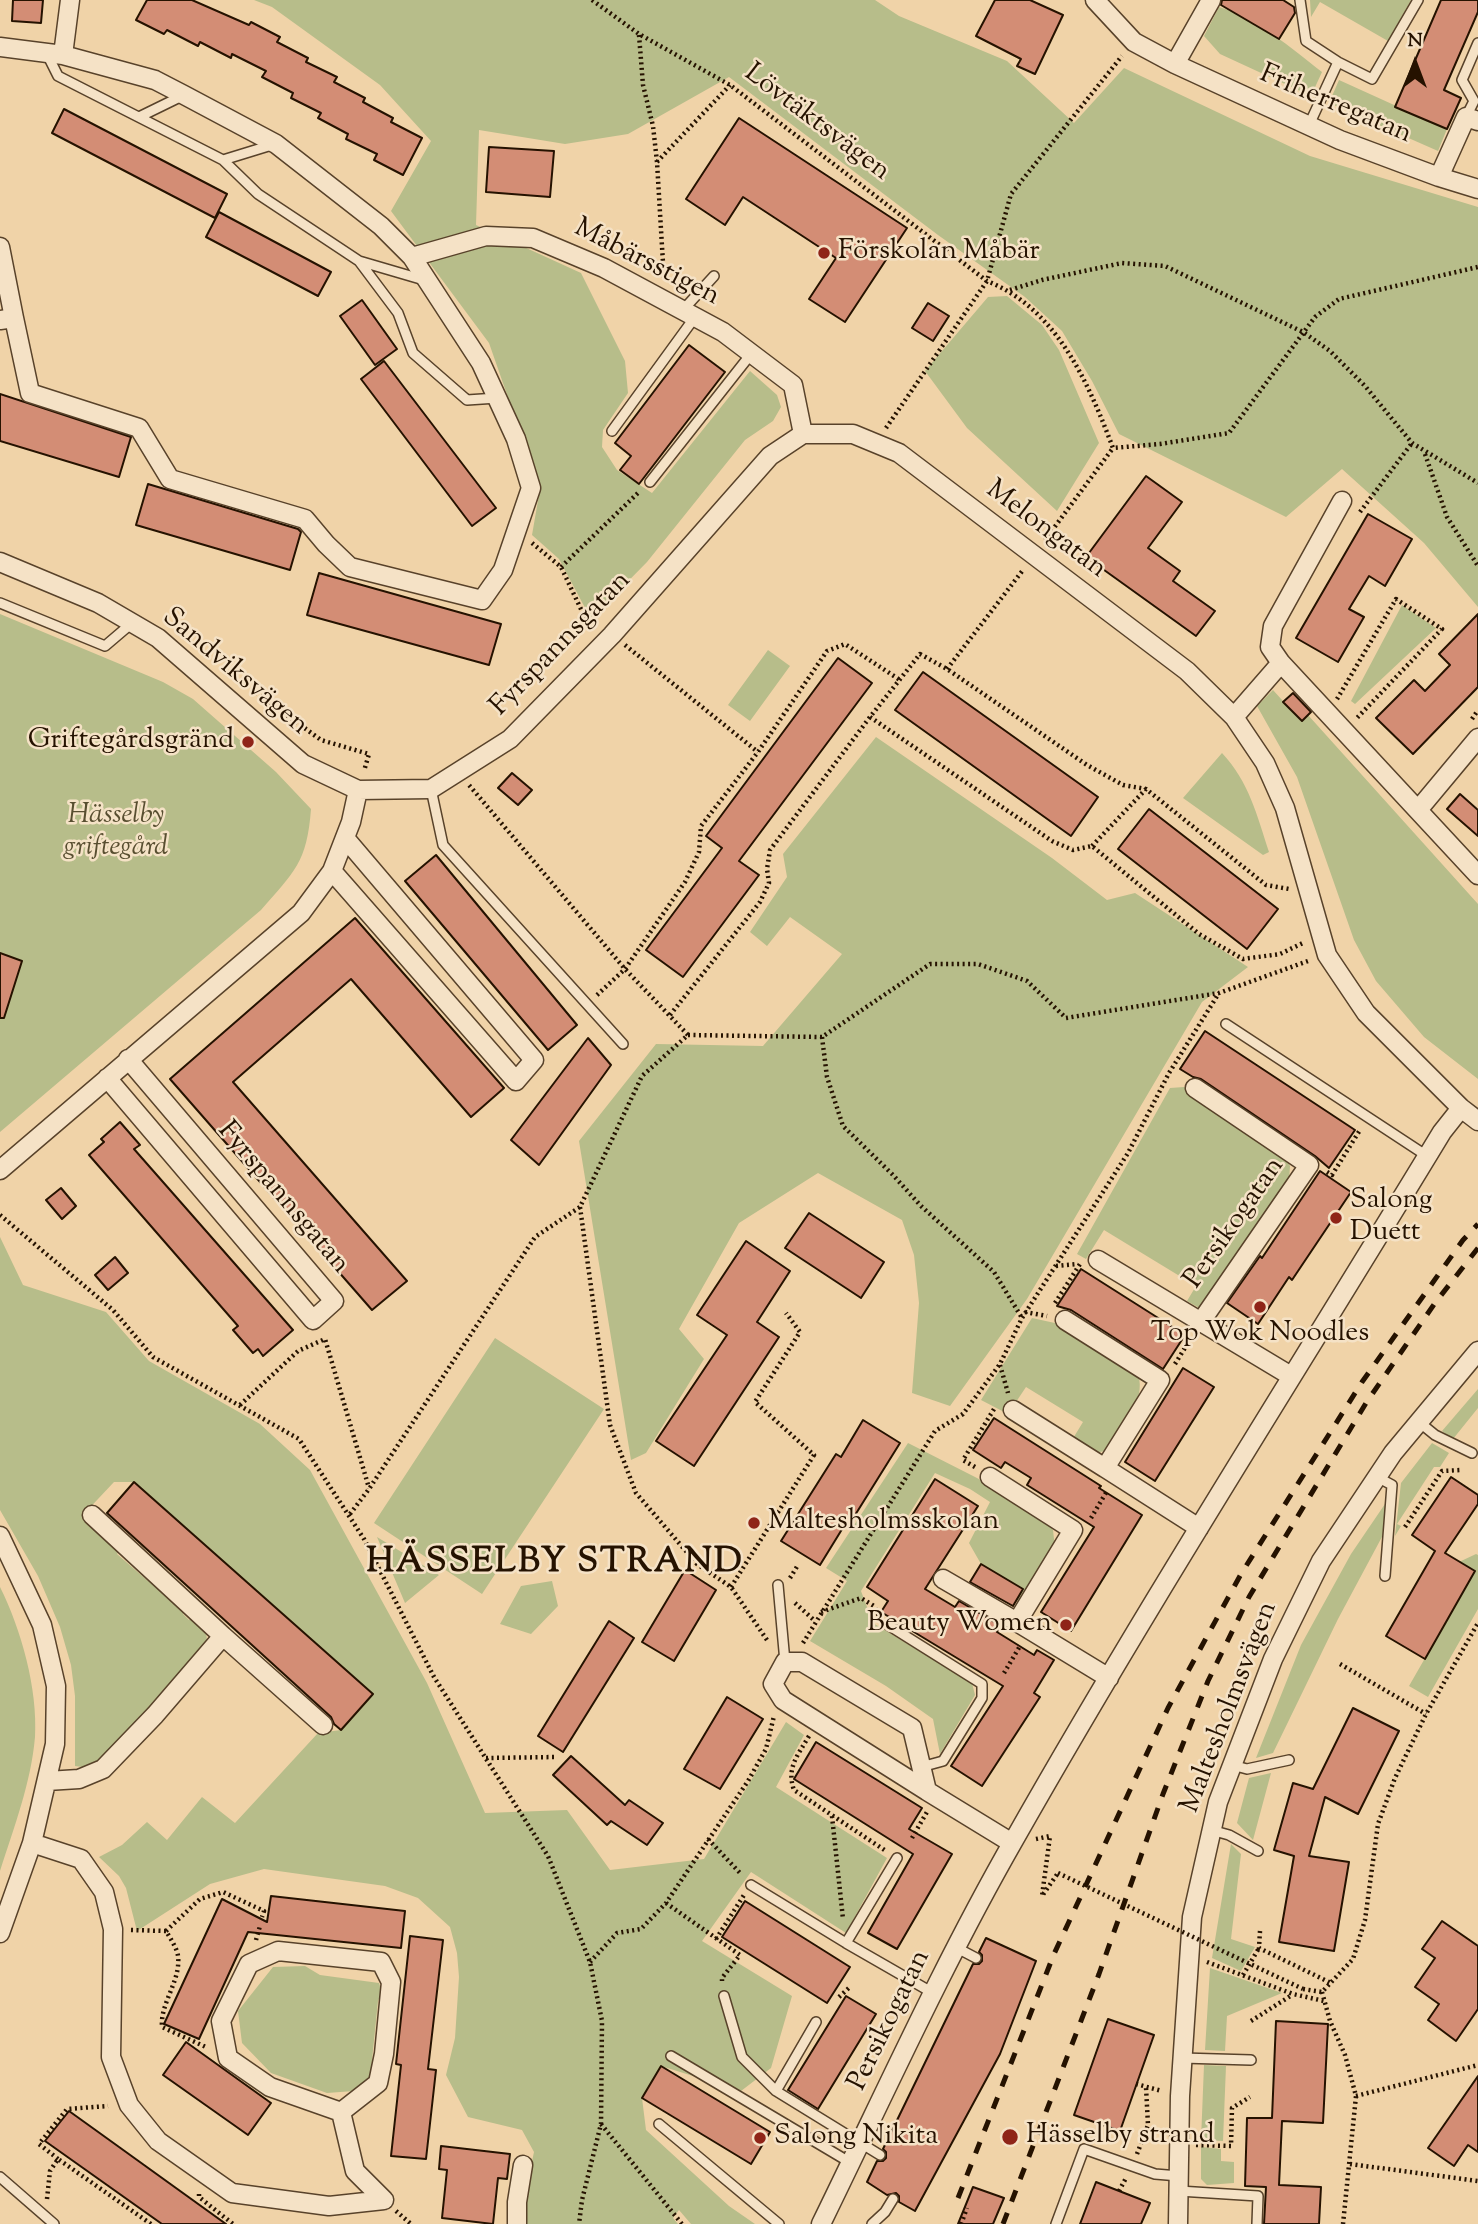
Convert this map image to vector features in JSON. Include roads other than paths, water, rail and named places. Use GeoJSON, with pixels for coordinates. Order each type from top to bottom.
{"type":"FeatureCollection","features":[{"type":"Feature","properties":{"kind":"street"},"geometry":{"type":"LineString","coordinates":[[55,54],[70,0]]}},
{"type":"Feature","properties":{"kind":"street","name":"Friherregatan"},"geometry":{"type":"LineString","coordinates":[[1095,0],[1134,42],[1175,64],[1340,140],[1478,189]]}},
{"type":"Feature","properties":{"kind":"street"},"geometry":{"type":"LineString","coordinates":[[1175,64],[1211,0]]}},
{"type":"Feature","properties":{"kind":"street"},"geometry":{"type":"LineString","coordinates":[[0,47],[55,54],[155,80],[276,144],[381,226],[412,257],[481,363],[516,439],[531,488],[503,570],[482,600],[350,567],[305,519],[170,480],[139,428],[30,393],[7,319],[0,247]]}},
{"type":"Feature","properties":{"kind":"street"},"geometry":{"type":"LineString","coordinates":[[1439,177],[1472,119]]}},
{"type":"Feature","properties":{"kind":"street","name":"Måbärsstigen"},"geometry":{"type":"LineString","coordinates":[[412,257],[486,236],[533,238],[604,268],[723,332],[793,385],[803,434]]}},
{"type":"Feature","properties":{"kind":"street","name":"Melongatan"},"geometry":{"type":"LineString","coordinates":[[803,434],[853,434],[900,453],[1187,671],[1234,717],[1265,763],[1285,808],[1327,955],[1366,1013],[1461,1108],[1478,1121]]}},
{"type":"Feature","properties":{"kind":"street","name":"Fyrspannsgatan"},"geometry":{"type":"LineString","coordinates":[[358,790],[430,789],[509,739],[612,635],[770,456],[803,434]]}},
{"type":"Feature","properties":{"kind":"street"},"geometry":{"type":"LineString","coordinates":[[1342,501],[1273,625],[1270,647],[1281,663],[1478,875]]}},
{"type":"Feature","properties":{"kind":"street","name":"Sandviksvägen"},"geometry":{"type":"LineString","coordinates":[[0,562],[99,603],[158,638],[303,764],[358,790]]}},
{"type":"Feature","properties":{"kind":"street"},"geometry":{"type":"LineString","coordinates":[[1234,717],[1281,663]]}},
{"type":"Feature","properties":{"kind":"street"},"geometry":{"type":"LineString","coordinates":[[1418,810],[1473,731]]}},
{"type":"Feature","properties":{"kind":"street"},"geometry":{"type":"LineString","coordinates":[[0,1170],[301,913],[332,871],[351,822],[358,790]]}},
{"type":"Feature","properties":{"kind":"street"},"geometry":{"type":"LineString","coordinates":[[332,871],[516,1081],[534,1060],[345,838]]}},
{"type":"Feature","properties":{"kind":"street","name":"Fyrspannsgatan"},"geometry":{"type":"LineString","coordinates":[[107,1078],[313,1320],[334,1301],[128,1059]]}},
{"type":"Feature","properties":{"kind":"street","name":"Persikogatan"},"geometry":{"type":"LineString","coordinates":[[1195,1088],[1309,1165],[1200,1323]]}},
{"type":"Feature","properties":{"kind":"street","name":"Persikogatan"},"geometry":{"type":"LineString","coordinates":[[821,2224],[933,1993],[1012,1843],[1291,1377],[1427,1156],[1461,1108]]}},
{"type":"Feature","properties":{"kind":"street","name":"Persikogatan"},"geometry":{"type":"LineString","coordinates":[[1098,1260],[1291,1377]]}},
{"type":"Feature","properties":{"kind":"street"},"geometry":{"type":"LineString","coordinates":[[1058,1315],[1160,1380],[1110,1471]]}},
{"type":"Feature","properties":{"kind":"street","name":"Maltesholmsvägen"},"geometry":{"type":"LineString","coordinates":[[1178,2224],[1182,2058],[1192,1917],[1217,1802],[1273,1659],[1321,1561],[1377,1477],[1419,1422],[1475,1359]]}},
{"type":"Feature","properties":{"kind":"street"},"geometry":{"type":"LineString","coordinates":[[1013,1410],[1199,1528]]}},
{"type":"Feature","properties":{"kind":"street"},"geometry":{"type":"LineString","coordinates":[[990,1477],[1073,1530],[1023,1626]]}},
{"type":"Feature","properties":{"kind":"street"},"geometry":{"type":"LineString","coordinates":[[92,1515],[323,1725]]}},
{"type":"Feature","properties":{"kind":"street"},"geometry":{"type":"LineString","coordinates":[[0,1535],[41,1625],[56,1686],[55,1744],[47,1781],[32,1843],[0,1933]]}},
{"type":"Feature","properties":{"kind":"street"},"geometry":{"type":"LineString","coordinates":[[943,1579],[1109,1678]]}},
{"type":"Feature","properties":{"kind":"street"},"geometry":{"type":"LineString","coordinates":[[47,1781],[79,1779],[103,1769],[155,1715],[223,1636]]}},
{"type":"Feature","properties":{"kind":"street"},"geometry":{"type":"LineString","coordinates":[[932,1793],[920,1767],[912,1728],[797,1656],[773,1684],[783,1700],[1012,1843]]}},
{"type":"Feature","properties":{"kind":"street"},"geometry":{"type":"LineString","coordinates":[[32,1843],[81,1859],[104,1892],[113,1930],[111,2057],[129,2105],[158,2141],[232,2193],[329,2206],[384,2200],[355,2171],[341,2112]]}},
{"type":"Feature","properties":{"kind":"street"},"geometry":{"type":"LineString","coordinates":[[278,1951],[381,1962],[391,1982],[384,2053],[378,2083],[341,2112],[270,2087],[228,2058],[221,2021],[249,1964],[278,1951]]}},
{"type":"Feature","properties":{"kind":"street"},"geometry":{"type":"LineString","coordinates":[[517,2224],[517,2202],[523,2165]]}},
{"type":"Feature","properties":{"kind":"lane"},"geometry":{"type":"LineString","coordinates":[[1300,0],[1306,41],[1338,62],[1372,79],[1418,0]]}},
{"type":"Feature","properties":{"kind":"lane"},"geometry":{"type":"LineString","coordinates":[[1472,119],[1474,101],[1462,80],[1478,43]]}},
{"type":"Feature","properties":{"kind":"lane"},"geometry":{"type":"LineString","coordinates":[[55,54],[58,76],[223,160],[258,194],[359,261],[428,281]]}},
{"type":"Feature","properties":{"kind":"lane"},"geometry":{"type":"LineString","coordinates":[[1309,125],[1338,62]]}},
{"type":"Feature","properties":{"kind":"lane"},"geometry":{"type":"LineString","coordinates":[[139,117],[184,95]]}},
{"type":"Feature","properties":{"kind":"lane"},"geometry":{"type":"LineString","coordinates":[[223,160],[276,144]]}},
{"type":"Feature","properties":{"kind":"lane"},"geometry":{"type":"LineString","coordinates":[[359,261],[398,313],[414,353],[467,400],[497,398]]}},
{"type":"Feature","properties":{"kind":"lane"},"geometry":{"type":"LineString","coordinates":[[612,431],[714,276]]}},
{"type":"Feature","properties":{"kind":"lane"},"geometry":{"type":"LineString","coordinates":[[650,482],[751,354]]}},
{"type":"Feature","properties":{"kind":"lane"},"geometry":{"type":"LineString","coordinates":[[0,603],[105,646],[132,623]]}},
{"type":"Feature","properties":{"kind":"lane"},"geometry":{"type":"LineString","coordinates":[[430,789],[443,845],[623,1044]]}},
{"type":"Feature","properties":{"kind":"lane"},"geometry":{"type":"LineString","coordinates":[[1226,1024],[1427,1156]]}},
{"type":"Feature","properties":{"kind":"lane"},"geometry":{"type":"LineString","coordinates":[[1419,1422],[1472,1454]]}},
{"type":"Feature","properties":{"kind":"lane"},"geometry":{"type":"LineString","coordinates":[[1377,1477],[1392,1485],[1385,1576]]}},
{"type":"Feature","properties":{"kind":"lane"},"geometry":{"type":"LineString","coordinates":[[778,1585],[783,1642],[797,1656]]}},
{"type":"Feature","properties":{"kind":"lane"},"geometry":{"type":"LineString","coordinates":[[888,1625],[982,1684],[982,1698],[943,1761],[920,1767]]}},
{"type":"Feature","properties":{"kind":"lane"},"geometry":{"type":"LineString","coordinates":[[1232,1765],[1247,1769],[1289,1760]]}},
{"type":"Feature","properties":{"kind":"lane"},"geometry":{"type":"LineString","coordinates":[[1211,1830],[1229,1835],[1258,1851]]}},
{"type":"Feature","properties":{"kind":"lane"},"geometry":{"type":"LineString","coordinates":[[846,1943],[897,1858]]}},
{"type":"Feature","properties":{"kind":"lane"},"geometry":{"type":"LineString","coordinates":[[751,1885],[933,1993]]}},
{"type":"Feature","properties":{"kind":"lane"},"geometry":{"type":"LineString","coordinates":[[957,1948],[976,1958]]}},
{"type":"Feature","properties":{"kind":"lane"},"geometry":{"type":"LineString","coordinates":[[724,1996],[742,2057],[776,2091],[880,2155]]}},
{"type":"Feature","properties":{"kind":"lane"},"geometry":{"type":"LineString","coordinates":[[776,2091],[816,2022]]}},
{"type":"Feature","properties":{"kind":"lane"},"geometry":{"type":"LineString","coordinates":[[671,2056],[851,2163]]}},
{"type":"Feature","properties":{"kind":"lane"},"geometry":{"type":"LineString","coordinates":[[1182,2058],[1251,2060]]}},
{"type":"Feature","properties":{"kind":"lane"},"geometry":{"type":"LineString","coordinates":[[659,2124],[779,2224]]}},
{"type":"Feature","properties":{"kind":"lane"},"geometry":{"type":"LineString","coordinates":[[1056,2224],[1084,2150],[1179,2184],[1258,2196],[1256,2224]]}},
{"type":"Feature","properties":{"kind":"lane"},"geometry":{"type":"LineString","coordinates":[[0,2177],[54,2224]]}},
{"type":"Feature","properties":{"kind":"lane"},"geometry":{"type":"LineString","coordinates":[[872,2224],[886,2212],[893,2199]]}},
{"type":"Feature","properties":{"kind":"railway"},"geometry":{"type":"LineString","coordinates":[[958,2198],[1054,1954],[1168,1708],[1241,1574],[1362,1382],[1463,1240],[1478,1224]]}},
{"type":"Feature","properties":{"kind":"railway"},"geometry":{"type":"LineString","coordinates":[[1003,2224],[1099,1974],[1163,1794],[1208,1681],[1249,1597],[1366,1403],[1435,1303],[1478,1248]]}},
{"type":"Feature","properties":{"kind":"place","name":"Förskolan Måbär"},"geometry":{"type":"Point","coordinates":[824,253]}},
{"type":"Feature","properties":{"kind":"place","name":"Griftegårdsgränd"},"geometry":{"type":"Point","coordinates":[248,742]}},
{"type":"Feature","properties":{"kind":"place","name":"Salong Duett"},"geometry":{"type":"Point","coordinates":[1336,1218]}},
{"type":"Feature","properties":{"kind":"place","name":"Top Wok Noodles"},"geometry":{"type":"Point","coordinates":[1260,1307]}},
{"type":"Feature","properties":{"kind":"place","name":"Maltesholmsskolan"},"geometry":{"type":"Point","coordinates":[754,1523]}},
{"type":"Feature","properties":{"kind":"place","name":"Beauty Women"},"geometry":{"type":"Point","coordinates":[1066,1625]}},
{"type":"Feature","properties":{"kind":"place","name":"Hässelby strand"},"geometry":{"type":"Point","coordinates":[1010,2137]}},
{"type":"Feature","properties":{"kind":"place","name":"Salong Nikita"},"geometry":{"type":"Point","coordinates":[760,2138]}},
{"type":"Feature","properties":{"kind":"district","name":"HÄSSELBY STRAND"},"geometry":{"type":"Point","coordinates":[555,1565]}},
{"type":"Feature","properties":{"kind":"park label","name":"Hässelby griftegård"},"geometry":{"type":"Point","coordinates":[116,833]}}]}
